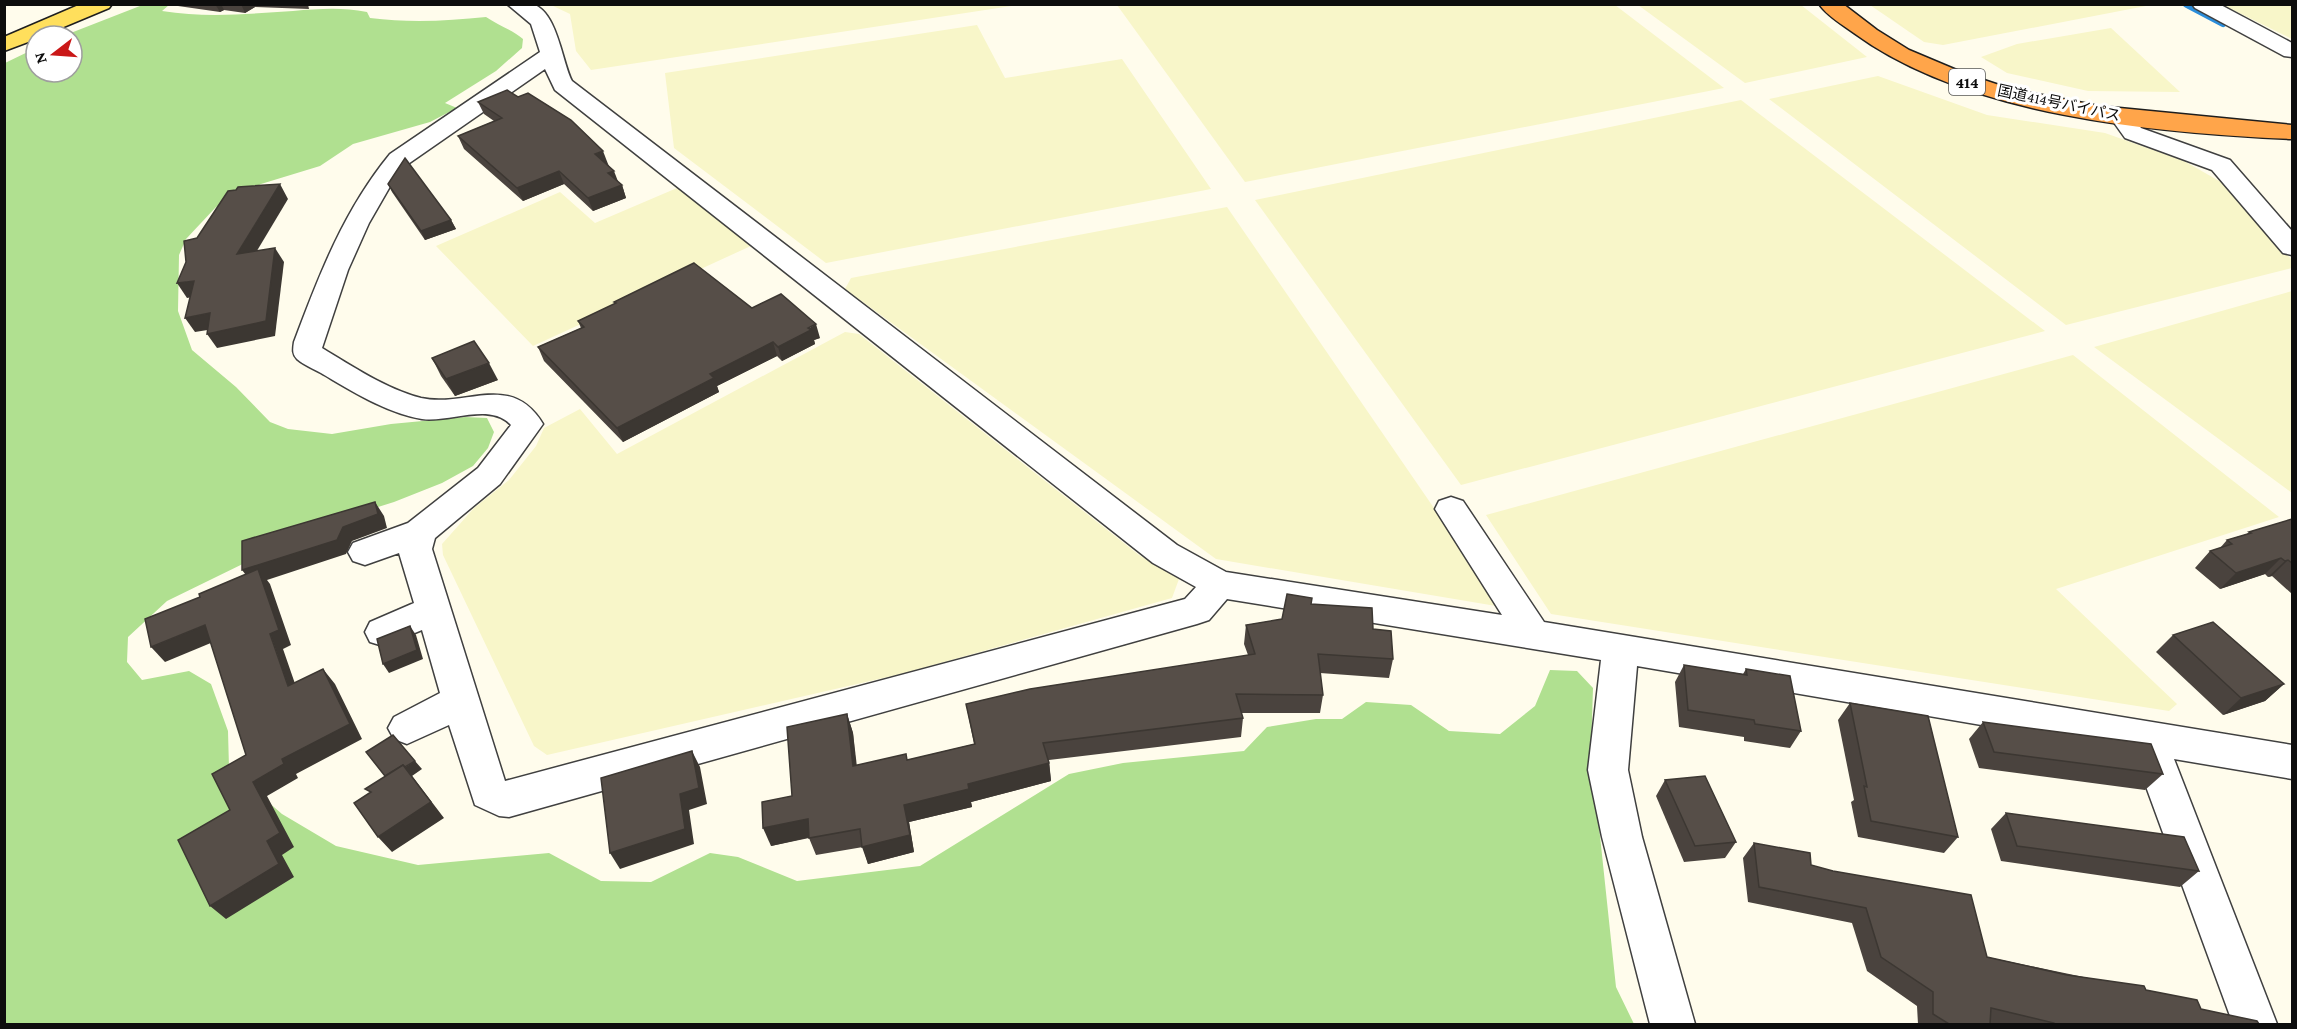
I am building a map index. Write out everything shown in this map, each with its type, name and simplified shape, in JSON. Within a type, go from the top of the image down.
[{"type":"highway","name":"国道414号バイパス","points":[[1829,4],[1888,46],[1912,60],[1958,79],[2035,101],[2122,117],[2287,136]]},
{"type":"main road","points":[[4,45],[102,4]]},
{"type":"street","points":[[517,4],[540,20],[546,31],[556,74],[563,85],[1165,554],[1219,585],[1533,634],[2292,762]]},
{"type":"street","points":[[2202,4],[2292,51]]},
{"type":"street","points":[[365,552],[420,532],[489,476],[528,424],[519,412],[504,404],[433,410],[418,407],[353,379],[316,358],[307,352],[308,342],[350,233],[387,172],[399,159],[552,54]]},
{"type":"street","points":[[2122,117],[2133,133],[2221,165],[2292,247]]},
{"type":"street","points":[[1451,509],[1533,634]]},
{"type":"street","points":[[420,532],[415,549],[489,793],[499,798],[509,799],[1197,610],[1219,585]]},
{"type":"street","points":[[383,632],[434,610]]},
{"type":"street","points":[[1620,649],[1608,770],[1622,837],[1672,1024]]},
{"type":"street","points":[[407,728],[460,701]]},
{"type":"street","points":[[2147,738],[2255,1024]]},
{"type":"shaded area","points":[[551,5],[1018,5],[591,70],[576,51],[570,14]]},
{"type":"shaded area","points":[[1117,5],[1615,5],[1724,88],[1245,182]]},
{"type":"shaded area","points":[[1638,5],[1801,5],[1867,57],[1745,83]]},
{"type":"shaded area","points":[[1870,5],[2151,5],[1943,45],[1924,42]]},
{"type":"shaded area","points":[[2223,5],[2292,5],[2292,39]]},
{"type":"shaded area","points":[[977,25],[1005,78],[1122,59],[1211,189],[826,263],[674,148],[665,73]]},
{"type":"shaded area","points":[[2111,28],[2180,92],[2088,91],[2007,73],[1981,57],[2017,44]]},
{"type":"shaded area","points":[[1878,76],[1987,115],[2105,133],[2184,161],[2221,182],[2292,260],[2292,268],[2066,325],[1769,99]]},
{"type":"shaded area","points":[[1741,100],[2045,331],[1461,485],[1255,200]]},
{"type":"shaded area","points":[[677,188],[753,245],[533,346],[436,246],[560,192],[595,223]]},
{"type":"shaded area","points":[[1227,207],[1502,607],[1216,559],[845,289],[851,278]]},
{"type":"shaded area","points":[[2292,291],[2292,493],[2094,347]]},
{"type":"shaded area","points":[[845,332],[859,334],[1139,555],[1179,579],[1172,598],[905,673],[547,755],[534,746],[443,555],[442,544],[474,508],[509,480],[536,446],[544,428],[580,409],[617,454]]},
{"type":"shaded area","points":[[2073,355],[2279,517],[2056,589],[2177,704],[2169,711],[1551,614],[1486,515]]},
{"type":"green space","points":[[145,4],[169,5],[162,11],[211,15],[348,9],[367,12],[370,18],[399,21],[486,17],[523,39],[522,48],[496,71],[445,103],[457,108],[430,122],[353,144],[320,166],[261,184],[216,207],[186,239],[179,255],[178,311],[192,350],[236,387],[270,422],[288,429],[332,434],[391,424],[465,417],[487,418],[494,432],[488,448],[473,466],[442,483],[394,502],[327,523],[167,601],[128,637],[127,662],[142,680],[189,671],[211,684],[228,731],[229,768],[282,814],[336,846],[418,865],[549,853],[601,881],[651,882],[710,853],[738,857],[797,881],[920,866],[1069,774],[1123,763],[1244,751],[1267,727],[1316,719],[1342,719],[1366,702],[1411,705],[1449,731],[1500,734],[1535,706],[1550,670],[1577,671],[1593,688],[1591,751],[1616,987],[1634,1024],[5,1024],[5,63],[24,54],[24,84],[84,84],[84,28]]},
{"type":"building","points":[[507,90],[518,97],[528,93],[571,120],[603,151],[595,154],[614,171],[608,173],[622,185],[588,198],[559,171],[517,188],[458,136],[502,118],[478,102]]},
{"type":"building","points":[[405,158],[451,220],[421,231],[388,184]]},
{"type":"building","points":[[280,184],[237,254],[275,248],[266,321],[207,334],[210,313],[185,318],[194,281],[177,283],[186,262],[184,241],[197,238],[228,191],[236,190],[238,187]]},
{"type":"building","points":[[694,263],[752,308],[781,294],[816,324],[808,328],[811,330],[778,347],[773,342],[710,374],[714,378],[617,428],[538,347],[584,327],[578,321]]},
{"type":"building","points":[[474,341],[489,363],[446,379],[432,358]]},
{"type":"building","points":[[375,502],[378,514],[343,527],[337,540],[242,570],[242,541]]},
{"type":"building","points":[[2292,519],[2292,563],[2281,558],[2236,573],[2210,551],[2232,544],[2227,540]]},
{"type":"building","points":[[258,569],[279,630],[270,634],[288,686],[323,669],[350,724],[282,759],[284,764],[253,782],[280,833],[267,841],[279,864],[210,906],[178,840],[230,810],[212,774],[246,755],[205,625],[151,647],[145,619],[200,597],[199,594]]},
{"type":"building","points":[[1287,594],[1312,598],[1311,604],[1372,608],[1373,629],[1391,631],[1393,659],[1318,654],[1323,695],[1236,694],[1243,718],[1043,743],[1049,763],[968,784],[969,789],[904,805],[910,835],[862,847],[860,829],[809,838],[808,819],[763,828],[762,802],[792,796],[787,727],[847,714],[853,766],[906,754],[907,760],[975,744],[966,704],[1030,689],[1255,654],[1246,625],[1282,619]]},
{"type":"building","points":[[2213,622],[2284,684],[2241,698],[2173,635]]},
{"type":"building","points":[[410,626],[417,650],[383,664],[377,639]]},
{"type":"building","points":[[1684,665],[1747,675],[1746,669],[1790,676],[1801,731],[1755,724],[1754,720],[1688,710]]},
{"type":"building","points":[[1850,703],[1928,716],[1958,837],[1871,821],[1864,786],[1867,787]]},
{"type":"building","points":[[1983,722],[2151,744],[2163,774],[1994,752]]},
{"type":"building","points":[[393,735],[415,761],[385,776],[366,752]]},
{"type":"building","points":[[692,751],[699,788],[680,794],[685,829],[610,853],[601,778]]},
{"type":"building","points":[[403,765],[431,802],[378,837],[354,803],[371,792],[365,789]]},
{"type":"building","points":[[1705,776],[1736,842],[1695,846],[1665,780]]},
{"type":"building","points":[[2006,813],[2184,837],[2199,871],[2017,846]]},
{"type":"building","points":[[1754,843],[1810,853],[1811,865],[1833,871],[1971,895],[1987,957],[2067,975],[2144,986],[2146,990],[2197,1000],[2201,1009],[2257,1021],[2259,1024],[2054,1024],[1991,1008],[1990,1024],[1949,1024],[1933,1014],[1933,992],[1881,957],[1866,908],[1759,887]]},
{"type":"waterway","points":[[2187,4],[2223,23]]}]
